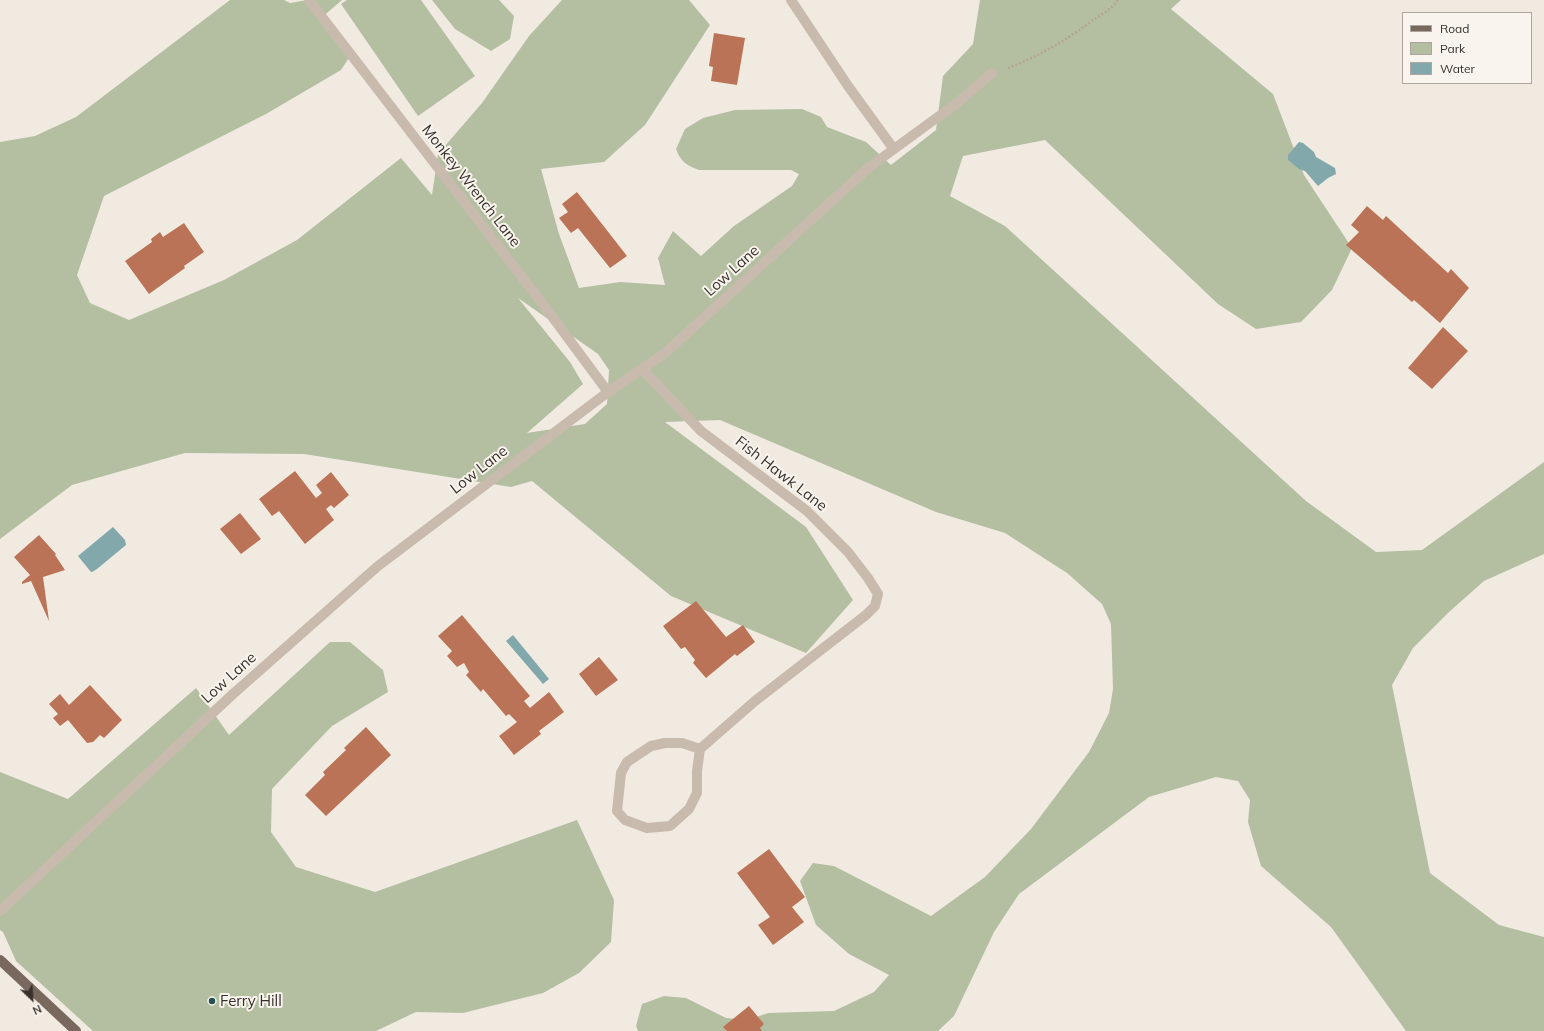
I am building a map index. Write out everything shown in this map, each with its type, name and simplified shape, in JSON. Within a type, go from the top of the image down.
[{"type":"main road","points":[[0,960],[76,1031]]},
{"type":"street","name":"Monkey Wrench Lane","points":[[309,0],[545,307],[608,392]]},
{"type":"street","points":[[791,0],[848,86],[893,148]]},
{"type":"street","name":"Low Lane","points":[[0,911],[233,694],[378,566],[608,392],[664,354],[868,168],[893,148],[957,103],[992,73]]},
{"type":"street","name":"Fish Hawk Lane","points":[[642,369],[701,431],[807,511],[848,552],[878,594],[876,606],[866,615],[755,700],[700,749]]},
{"type":"street","points":[[665,743],[682,743],[700,749],[697,771],[697,793],[688,809],[670,826],[647,828],[625,820],[618,811],[621,774],[627,762],[651,746],[665,743]]},
{"type":"path","points":[[992,73],[1024,62],[1071,36],[1112,7],[1118,0]]},
{"type":"green space","points":[[230,0],[284,0],[290,3],[307,0],[342,0],[320,19],[350,56],[341,70],[266,114],[104,196],[77,275],[90,303],[129,320],[224,280],[297,240],[401,158],[432,195],[438,154],[482,103],[529,36],[562,0],[689,0],[710,25],[645,125],[604,162],[541,169],[559,234],[579,288],[620,282],[665,285],[658,258],[673,231],[701,256],[734,226],[792,186],[799,174],[791,170],[699,170],[687,165],[682,160],[676,149],[685,129],[703,118],[735,110],[802,109],[821,117],[827,127],[866,142],[891,165],[936,130],[943,76],[973,44],[980,0],[1181,0],[1171,9],[1273,94],[1304,175],[1352,248],[1332,290],[1301,322],[1256,329],[1218,304],[1045,140],[963,156],[950,196],[1005,226],[1306,501],[1376,552],[1422,550],[1544,462],[1544,554],[1484,581],[1449,612],[1413,648],[1392,685],[1430,873],[1499,925],[1544,937],[1544,1031],[1406,1031],[1331,927],[1261,866],[1248,822],[1250,800],[1238,781],[1216,777],[1149,797],[1019,894],[994,932],[954,1016],[938,1031],[638,1031],[636,1026],[642,1004],[664,996],[686,998],[726,1018],[748,1020],[768,1013],[834,1011],[874,992],[889,975],[849,954],[816,925],[800,881],[813,863],[834,866],[931,916],[985,877],[1031,829],[1089,752],[1109,713],[1113,689],[1111,624],[1102,604],[1067,573],[1005,533],[936,512],[720,420],[665,422],[806,527],[853,600],[806,653],[671,596],[532,481],[511,487],[304,454],[185,453],[72,485],[0,539],[0,142],[35,136],[76,117]],"holes":[[[518,298],[598,354],[609,370],[607,404],[585,424],[527,433],[583,384],[570,362]]]},
{"type":"green space","points":[[347,0],[421,0],[475,76],[418,116],[341,4]]},
{"type":"green space","points":[[432,0],[499,0],[514,16],[510,39],[491,51],[455,29]]},
{"type":"green space","points":[[330,642],[350,642],[383,670],[388,692],[332,726],[272,789],[271,832],[296,867],[375,892],[577,820],[614,900],[611,942],[579,973],[543,993],[463,1013],[416,1012],[376,1031],[93,1031],[16,961],[3,932],[0,930],[0,772],[68,799],[196,688],[229,735]]},
{"type":"water","points":[[1299,142],[1303,143],[1314,152],[1316,157],[1335,168],[1336,174],[1318,186],[1305,171],[1299,169],[1288,160],[1288,155]]},
{"type":"water","points":[[113,527],[125,540],[126,545],[97,569],[91,572],[78,556]]},
{"type":"water","points":[[513,635],[549,679],[543,684],[506,641]]},
{"type":"building","points":[[714,33],[745,38],[737,85],[711,81],[713,67],[709,66]]},
{"type":"building","points":[[577,192],[627,256],[610,268],[578,228],[571,233],[559,218],[568,212],[562,204]]},
{"type":"building","points":[[1367,206],[1383,220],[1386,216],[1448,273],[1451,269],[1469,288],[1440,323],[1414,300],[1412,302],[1346,245],[1359,232],[1351,225]]},
{"type":"building","points":[[184,223],[204,252],[149,294],[125,261],[152,242],[151,239],[160,232],[163,237]]},
{"type":"building","points":[[1443,327],[1468,351],[1432,389],[1408,368]]},
{"type":"building","points":[[295,471],[316,498],[322,493],[316,485],[331,472],[349,495],[334,508],[331,505],[326,509],[334,520],[305,544],[279,511],[272,516],[259,499]]},
{"type":"building","points":[[240,513],[261,539],[241,554],[220,529]]},
{"type":"building","points":[[39,535],[56,554],[55,555],[65,570],[43,577],[49,621],[31,581],[22,584],[22,582],[30,575],[14,557]]},
{"type":"building","points":[[696,601],[726,637],[743,625],[755,642],[737,656],[735,654],[706,678],[693,663],[695,660],[685,647],[681,649],[663,626]]},
{"type":"building","points":[[462,615],[530,696],[524,701],[530,708],[549,692],[564,712],[539,731],[541,734],[514,755],[499,736],[517,722],[509,714],[506,716],[483,689],[481,692],[466,675],[469,672],[464,663],[457,667],[447,656],[452,651],[438,636]]},
{"type":"building","points":[[599,657],[618,680],[596,696],[579,674]]},
{"type":"building","points":[[90,685],[122,720],[104,738],[100,735],[93,742],[87,743],[68,720],[60,726],[53,718],[58,714],[49,704],[60,694],[69,705]]},
{"type":"building","points":[[366,727],[391,755],[326,816],[305,795],[325,775],[323,772],[346,750],[344,748]]},
{"type":"building","points":[[769,849],[805,897],[792,907],[804,922],[773,945],[758,925],[770,917],[737,873]]},
{"type":"building","points":[[749,1006],[764,1024],[760,1028],[762,1031],[727,1031],[723,1027]]},
{"type":"place","name":"Ferry Hill","points":[[212,1001]]}]
